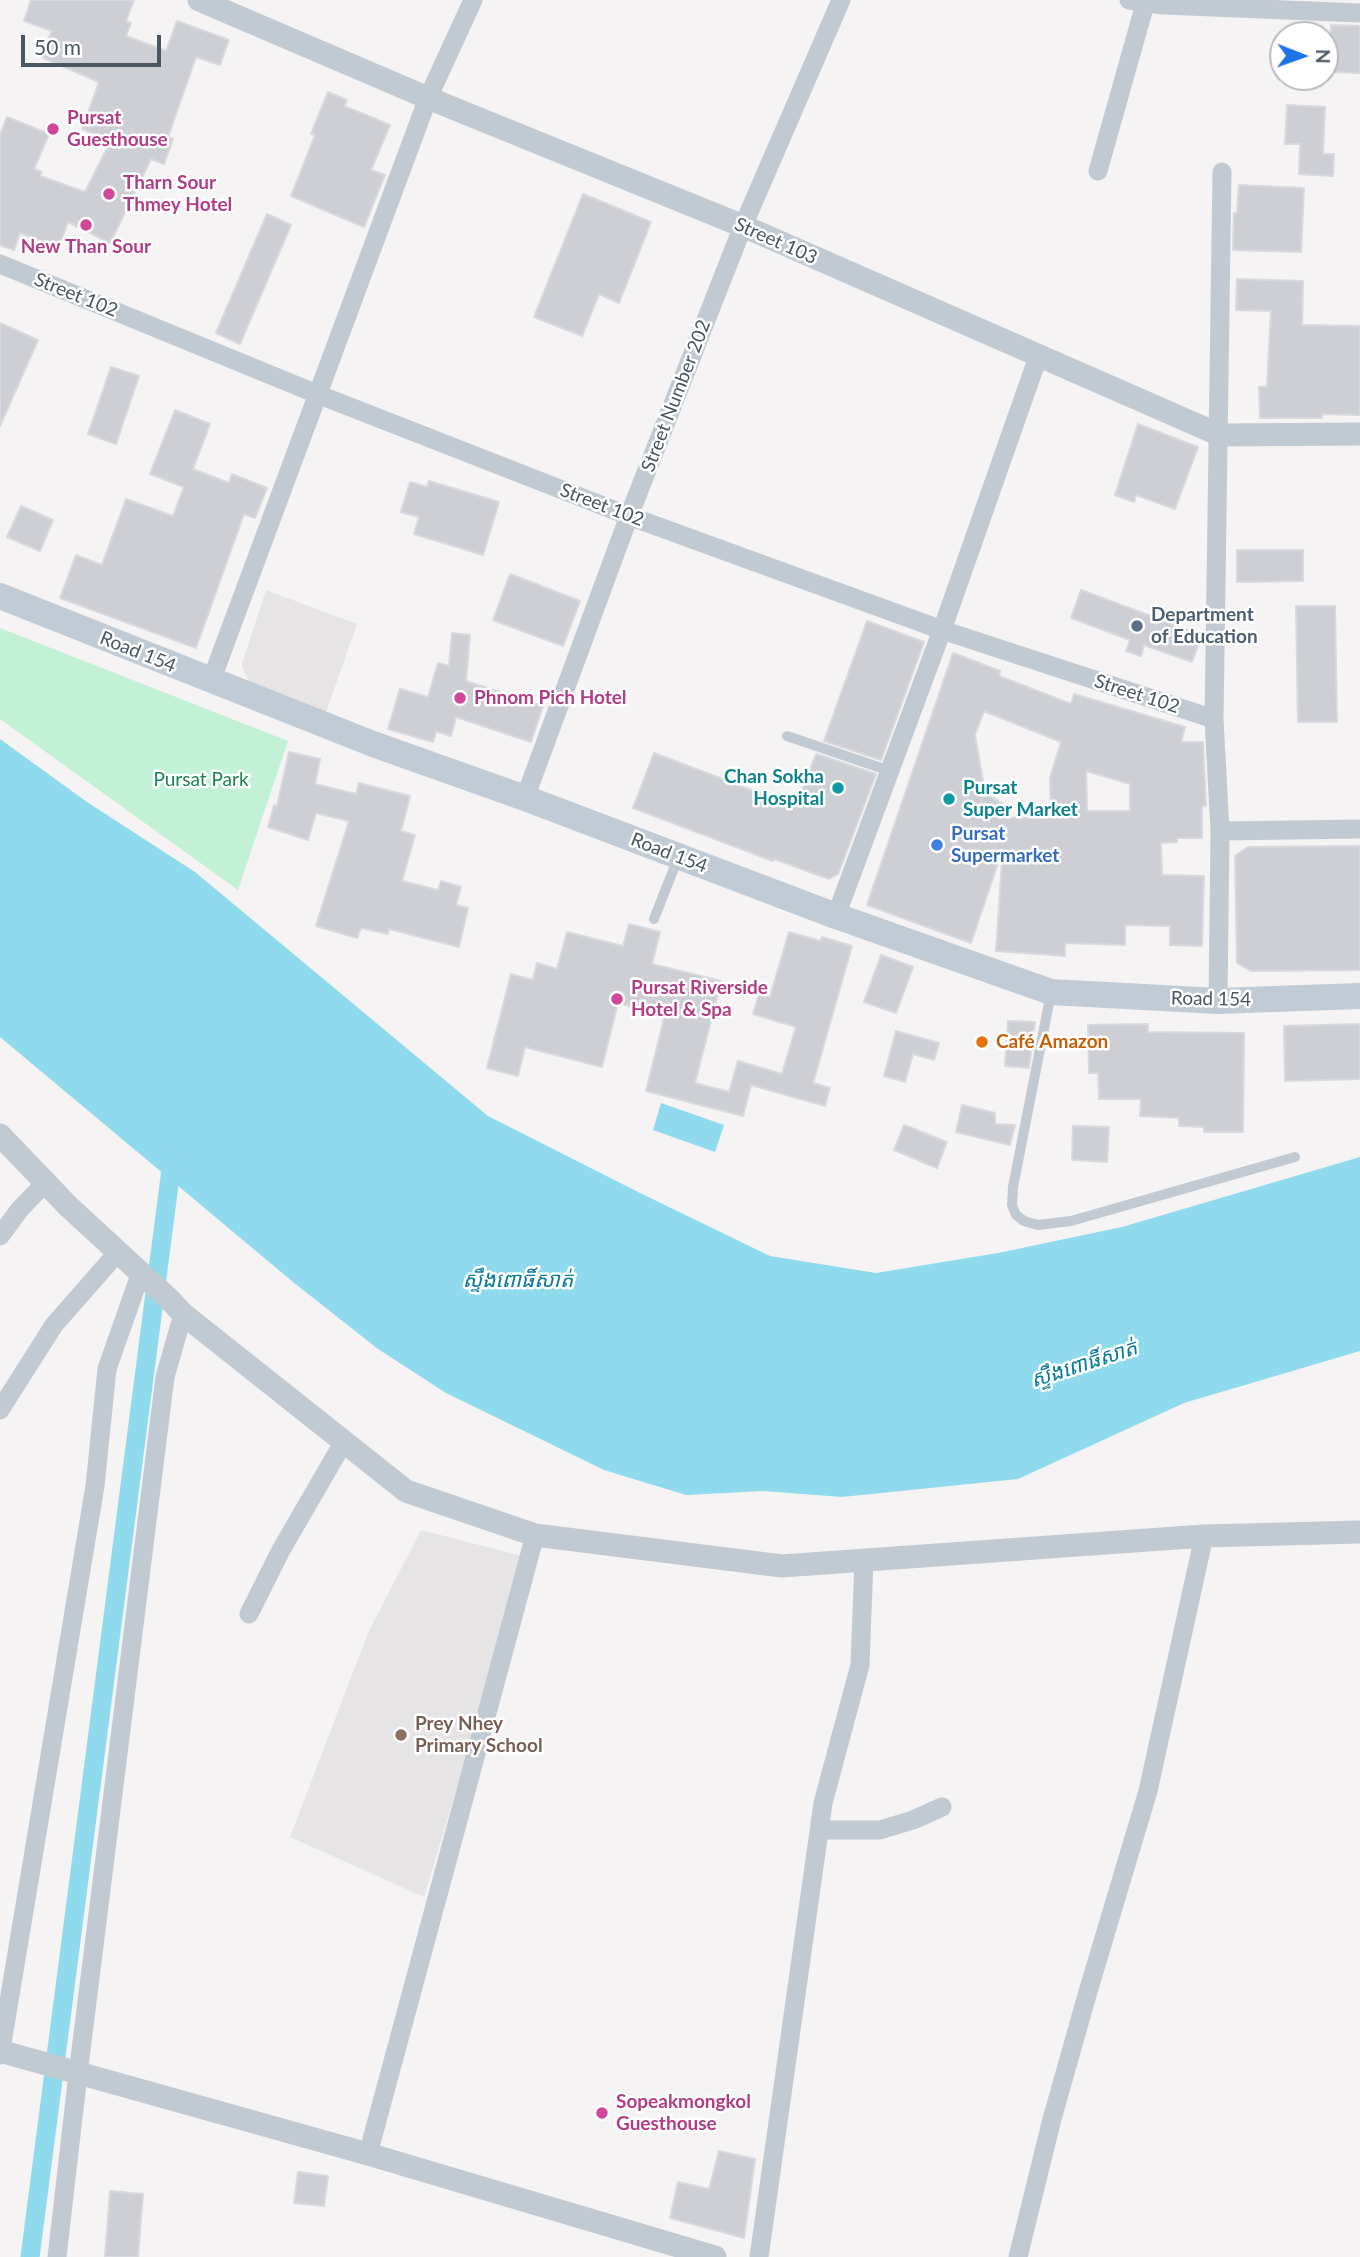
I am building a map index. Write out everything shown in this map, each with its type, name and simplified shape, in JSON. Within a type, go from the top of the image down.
[{"type":"main road","name":"Road 154","points":[[0,596],[373,744],[836,916],[1051,992],[1218,1001],[1360,996]]},
{"type":"street","name":"Street 103","points":[[199,0],[428,98],[743,226],[1220,435],[1360,434]]},
{"type":"street","points":[[211,681],[428,98],[473,0]]},
{"type":"street","name":"Street Number 202","points":[[524,798],[629,516],[743,226],[841,0]]},
{"type":"street","points":[[1098,170],[1137,2],[1360,13]]},
{"type":"street","points":[[1218,1001],[1220,831],[1214,719],[1222,172]]},
{"type":"street","name":"Street 102","points":[[0,264],[317,394],[629,516],[942,630],[1214,719]]},
{"type":"street","points":[[836,916],[942,630],[1038,357]]},
{"type":"street","points":[[1220,831],[1360,829]]},
{"type":"street","points":[[0,1135],[47,1181],[68,1206],[177,1307],[406,1491],[535,1535],[782,1566],[1204,1536],[1360,1532]]},
{"type":"street","points":[[0,1236],[20,1209],[47,1181]]},
{"type":"street","points":[[0,1410],[54,1325],[118,1252]]},
{"type":"street","points":[[145,1276],[107,1369],[95,1486],[0,2053],[368,2154],[715,2257]]},
{"type":"street","points":[[57,2257],[165,1377],[177,1307]]},
{"type":"street","points":[[250,1614],[281,1550],[343,1443]]},
{"type":"street","points":[[368,2154],[535,1535]]},
{"type":"street","points":[[1018,2257],[1055,2107],[1148,1791],[1204,1536]]},
{"type":"street","points":[[760,2257],[823,1803],[860,1665],[864,1560]]},
{"type":"street","points":[[819,1830],[880,1830],[914,1820],[942,1807]]},
{"type":"lane","points":[[787,736],[890,771]]},
{"type":"lane","points":[[654,919],[679,856]]},
{"type":"lane","points":[[1051,992],[1013,1187],[1012,1205],[1016,1214],[1024,1221],[1038,1225],[1070,1221],[1295,1157]]},
{"type":"shaded area","points":[[266,590],[357,624],[325,715],[249,681],[244,671],[242,664]]},
{"type":"shaded area","name":"Prey Nhey Primary School","points":[[421,1530],[526,1557],[424,1897],[290,1837],[368,1633]]},
{"type":"green space","name":"Pursat Park","points":[[0,628],[288,741],[238,890],[0,719]]},
{"type":"water","name":"ស្ទឹងពោធិ៍សាត់","points":[[0,739],[87,802],[195,872],[488,1116],[770,1256],[876,1273],[998,1253],[1122,1227],[1360,1157],[1360,1351],[1184,1403],[1018,1479],[842,1497],[763,1491],[686,1495],[604,1470],[446,1393],[378,1349],[293,1282],[0,1037]]},
{"type":"water","points":[[661,1103],[724,1125],[715,1152],[653,1130]]},
{"type":"building","points":[[31,0],[134,0],[126,21],[131,23],[126,36],[166,51],[177,21],[229,40],[220,65],[196,57],[168,137],[173,139],[164,164],[151,159],[110,243],[68,222],[59,247],[20,233],[14,250],[0,245],[0,135],[7,117],[49,134],[34,169],[42,172],[40,176],[85,192],[111,140],[82,129],[99,82],[41,57],[52,31],[24,21]]},
{"type":"building","points":[[1339,25],[1360,26],[1360,73],[1339,72]]},
{"type":"building","points":[[328,92],[347,100],[344,106],[390,125],[371,170],[385,175],[364,227],[291,196],[315,135],[311,134]]},
{"type":"building","points":[[1287,105],[1325,107],[1323,154],[1334,154],[1333,176],[1299,174],[1300,144],[1285,144]]},
{"type":"building","points":[[1239,185],[1304,188],[1301,252],[1233,250],[1234,213],[1237,213]]},
{"type":"building","points":[[583,194],[651,222],[619,303],[599,294],[582,336],[534,317]]},
{"type":"building","points":[[267,214],[291,225],[240,344],[216,333]]},
{"type":"building","points":[[1237,279],[1303,281],[1302,325],[1360,326],[1360,415],[1322,414],[1322,418],[1260,418],[1259,387],[1267,386],[1271,311],[1236,310]]},
{"type":"building","points":[[0,323],[38,340],[0,426]]},
{"type":"building","points":[[111,367],[139,376],[116,444],[88,434]]},
{"type":"building","points":[[175,410],[210,424],[193,469],[229,483],[232,474],[267,488],[255,518],[244,514],[196,648],[60,598],[76,555],[102,565],[126,499],[173,516],[184,487],[150,474]]},
{"type":"building","points":[[1138,424],[1198,447],[1175,509],[1136,495],[1134,502],[1115,495]]},
{"type":"building","points":[[429,481],[499,502],[483,555],[414,534],[419,517],[401,512],[410,482],[427,487]]},
{"type":"building","points":[[21,506],[53,520],[40,551],[7,537]]},
{"type":"building","points":[[1237,550],[1303,550],[1303,581],[1237,582]]},
{"type":"building","points":[[510,574],[580,601],[563,646],[493,620]]},
{"type":"building","name":"Department of Education","points":[[1081,590],[1202,635],[1192,662],[1144,645],[1141,656],[1126,651],[1130,640],[1071,618]]},
{"type":"building","points":[[1296,606],[1335,606],[1337,722],[1298,722]]},
{"type":"building","points":[[867,621],[924,642],[881,760],[824,741]]},
{"type":"building","points":[[452,633],[470,635],[466,681],[543,706],[531,742],[456,717],[451,736],[436,731],[433,742],[388,729],[400,689],[428,697],[438,663],[449,666]]},
{"type":"building","points":[[953,653],[1000,671],[999,676],[1071,704],[1074,694],[1185,727],[1181,742],[1203,742],[1206,806],[1202,806],[1202,838],[1177,838],[1177,842],[1161,843],[1162,875],[1204,876],[1202,946],[1170,945],[1170,926],[1125,925],[1125,945],[1065,943],[1065,956],[996,951],[1002,861],[999,860],[971,943],[867,905]],"holes":[[[984,711],[1061,742],[1050,778],[1051,817],[1005,818],[1005,805],[985,793],[975,735]],[[1086,771],[1130,784],[1130,811],[1087,811]]]},
{"type":"building","points":[[289,752],[320,759],[315,784],[356,794],[359,783],[410,796],[401,831],[415,835],[402,881],[438,890],[441,881],[461,887],[456,905],[468,908],[459,947],[389,929],[388,934],[361,928],[357,938],[316,926],[349,821],[316,813],[308,840],[268,827],[274,805],[277,806]]},
{"type":"building","points":[[654,753],[796,807],[816,754],[876,774],[838,874],[829,879],[774,859],[773,861],[633,808]]},
{"type":"building","points":[[1360,846],[1360,970],[1251,971],[1237,963],[1235,856],[1248,847]]},
{"type":"building","points":[[629,924],[660,932],[652,964],[721,981],[695,1083],[729,1092],[738,1061],[782,1074],[796,1027],[753,1014],[759,994],[770,997],[789,932],[820,941],[822,937],[852,946],[813,1083],[830,1088],[825,1106],[751,1085],[743,1116],[646,1091],[665,1015],[618,1003],[602,1067],[525,1047],[518,1076],[487,1068],[511,974],[533,980],[537,963],[557,969],[567,932],[623,946]]},
{"type":"building","points":[[881,955],[913,967],[896,1013],[864,1002]]},
{"type":"building","points":[[1008,1021],[1035,1022],[1029,1068],[1005,1066]]},
{"type":"building","points":[[1148,1024],[1148,1032],[1244,1033],[1243,1132],[1204,1132],[1204,1127],[1179,1126],[1179,1118],[1140,1116],[1141,1099],[1099,1099],[1098,1073],[1089,1073],[1088,1025]]},
{"type":"building","points":[[1360,1024],[1360,1079],[1285,1081],[1284,1026]]},
{"type":"building","points":[[896,1031],[939,1043],[934,1060],[913,1054],[905,1082],[884,1076]]},
{"type":"building","points":[[962,1105],[995,1113],[995,1124],[1015,1125],[1010,1145],[956,1132]]},
{"type":"building","points":[[904,1125],[947,1142],[937,1168],[894,1150]]},
{"type":"building","points":[[1073,1126],[1109,1127],[1107,1162],[1072,1160]]},
{"type":"building","points":[[719,2151],[755,2159],[744,2238],[670,2218],[678,2182],[709,2189]]},
{"type":"building","points":[[298,2172],[328,2176],[324,2206],[294,2203]]},
{"type":"building","points":[[110,2191],[143,2194],[138,2257],[105,2257]]},
{"type":"waterway","points":[[30,2257],[173,1154]]},
{"type":"place","name":"Pursat Guesthouse","points":[[53,129]]},
{"type":"place","name":"Tharn Sour Thmey Hotel","points":[[109,194]]},
{"type":"place","name":"New Than Sour","points":[[86,225]]},
{"type":"place","name":"Department of Education","points":[[1137,626]]},
{"type":"place","name":"Phnom Pich Hotel","points":[[460,698]]},
{"type":"place","name":"Chan Sokha Hospital","points":[[838,788]]},
{"type":"place","name":"Pursat Super Market","points":[[949,799]]},
{"type":"place","name":"Pursat Supermarket","points":[[937,845]]},
{"type":"place","name":"Pursat Riverside Hotel & Spa","points":[[617,999]]},
{"type":"place","name":"Café Amazon","points":[[982,1042]]},
{"type":"place","name":"Prey Nhey Primary School","points":[[401,1735]]},
{"type":"place","name":"Sopeakmongkol Guesthouse","points":[[602,2113]]}]
